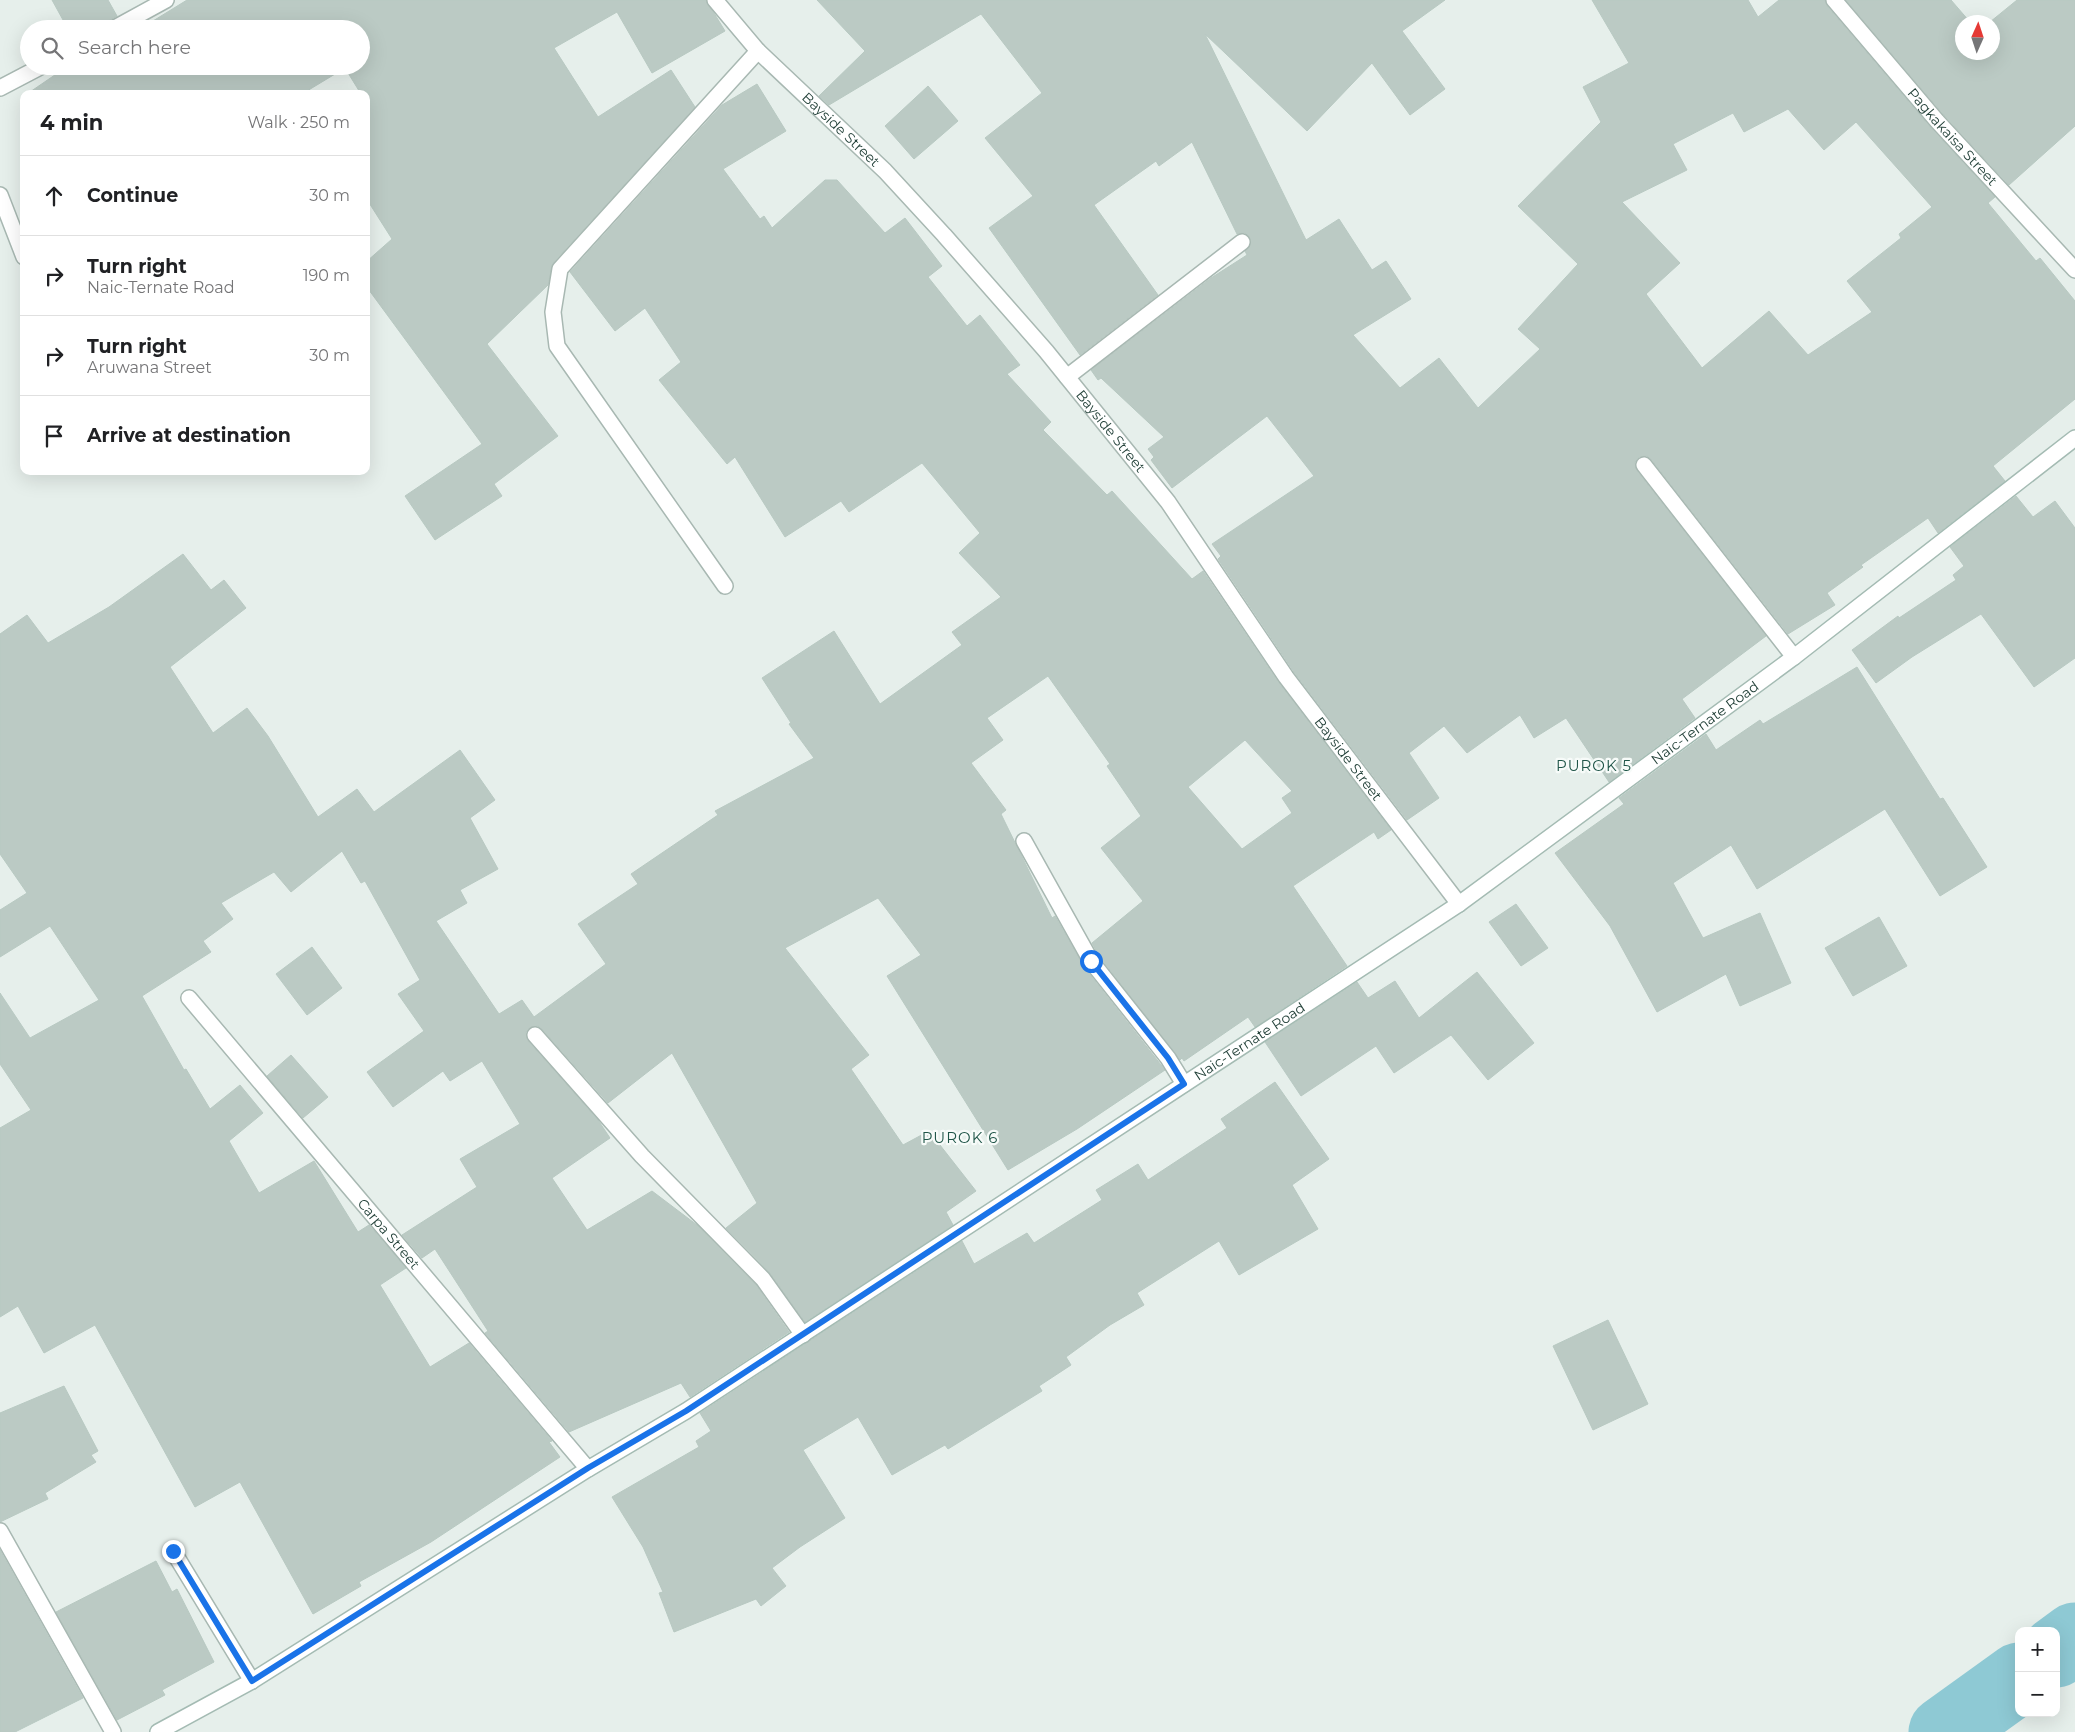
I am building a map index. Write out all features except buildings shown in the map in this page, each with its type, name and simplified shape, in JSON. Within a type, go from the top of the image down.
[{"type":"street","points":[[129,20],[166,0]]},
{"type":"street","name":"Bayside Street","points":[[715,0],[758,52],[884,171],[1011,311],[1067,377],[1168,502],[1286,677],[1459,904]]},
{"type":"street","name":"Pagkakaisa Street","points":[[1834,0],[1937,121],[2075,270]]},
{"type":"street","points":[[725,586],[557,346],[554,312],[560,269],[758,52]]},
{"type":"street","points":[[0,88],[25,75]]},
{"type":"street","points":[[0,194],[20,246]]},
{"type":"street","points":[[1067,377],[1242,242]]},
{"type":"street","name":"Naic-Ternate Road","points":[[158,1732],[252,1681],[588,1468],[686,1411],[1459,904],[1794,657],[2075,438]]},
{"type":"street","points":[[1644,465],[1794,657]]},
{"type":"street","points":[[1024,840],[1091,961],[1168,1058],[1184,1084]]},
{"type":"street","name":"Carpa Street","points":[[189,998],[588,1468]]},
{"type":"street","points":[[536,1034],[642,1156],[763,1279],[803,1334]]},
{"type":"street","points":[[0,1531],[113,1732]]},
{"type":"street","points":[[173,1551],[252,1681]]},
{"type":"waterway","points":[[2060,1649],[2075,1638]]},
{"type":"waterway","points":[[1944,1732],[2015,1681]]},
{"type":"district","name":"PUROK 5","points":[[1594,765]]},
{"type":"district","name":"PUROK 6","points":[[960,1137]]},
{"type":"route","points":[[173,1551],[252,1681],[468,1546],[588,1468],[686,1411],[1184,1084],[1168,1058],[1091,961]]}]
